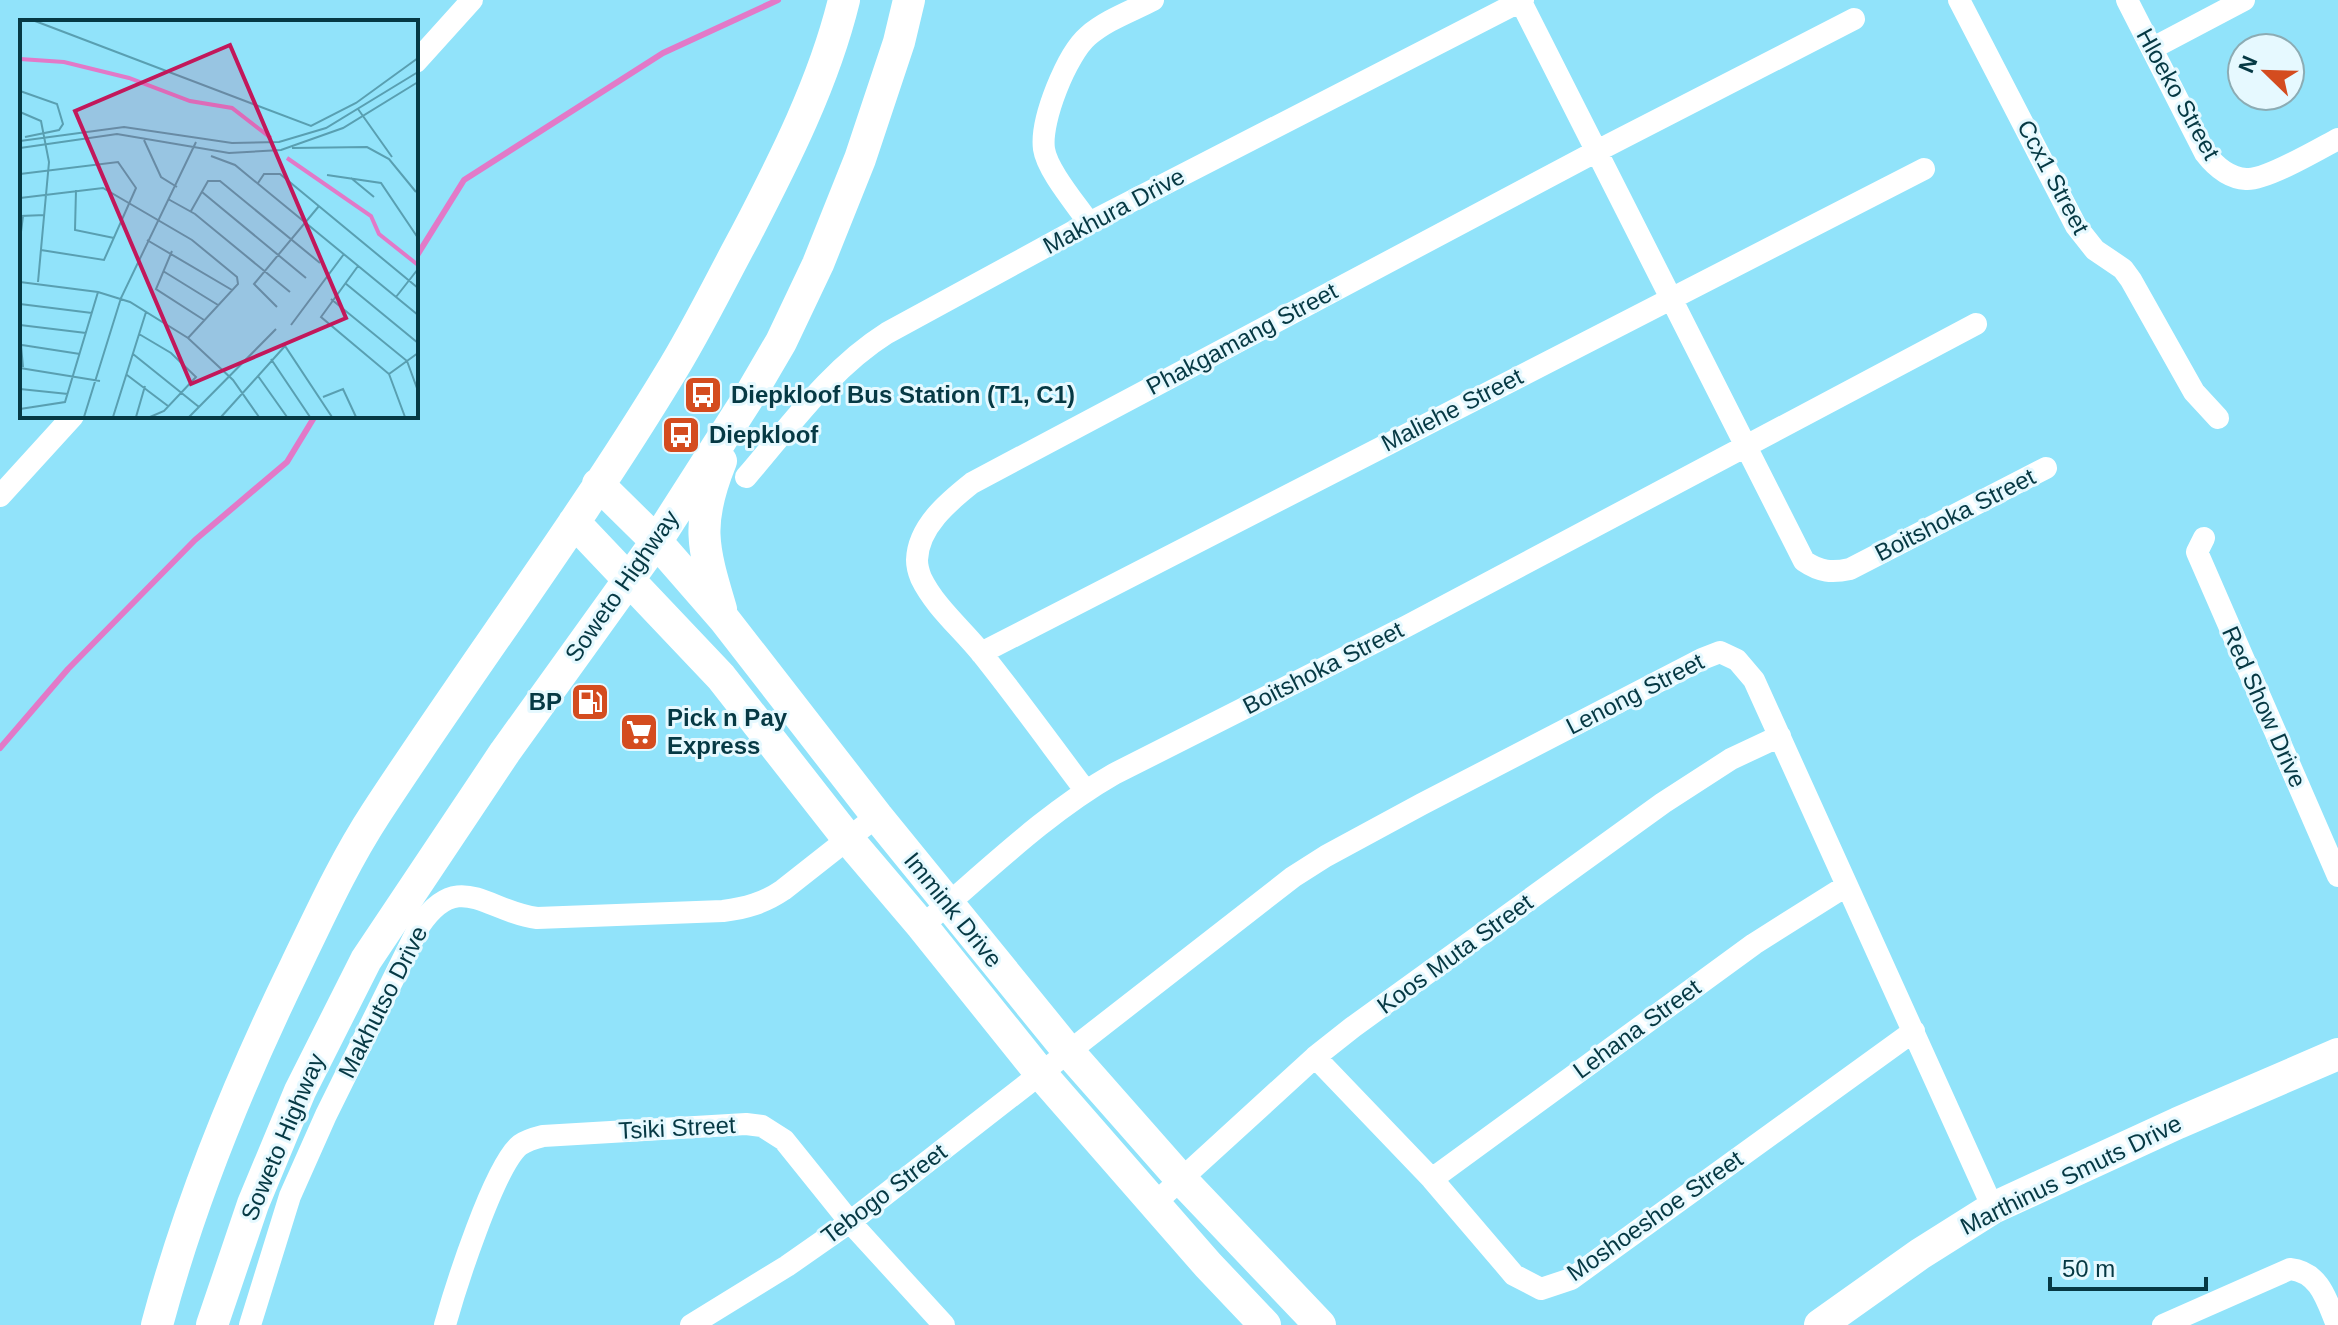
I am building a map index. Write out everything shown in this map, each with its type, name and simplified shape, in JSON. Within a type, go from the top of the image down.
[{"type":"main road","points":[[157,1325],[194,1204],[215,1149],[271,1017],[328,898],[373,817],[574,522],[670,374],[767,193],[800,122],[844,0]]},
{"type":"main road","name":"Soweto Highway","points":[[212,1325],[253,1204],[300,1091],[366,960],[505,752],[656,541],[781,342],[860,159],[899,42],[909,0]]},
{"type":"main road","points":[[724,619],[703,546],[703,524],[713,482],[750,395]]},
{"type":"main road","name":"Immink Drive","points":[[598,484],[656,541],[724,619],[877,816],[1068,1051],[1180,1178],[1320,1325]]},
{"type":"main road","name":"Immink Drive","points":[[574,522],[721,677],[848,839],[1041,1074],[1265,1325]]},
{"type":"main road","name":"Marthinus Smuts Drive","points":[[1820,1325],[1920,1254],[1993,1208],[2338,1054]]},
{"type":"street","points":[[418,60],[472,0]]},
{"type":"street","points":[[1089,223],[1044,149],[1051,105],[1080,43],[1092,32],[1153,0]]},
{"type":"street","name":"Makhura Drive","points":[[746,477],[818,392],[864,347],[1089,223],[1521,0]]},
{"type":"street","name":"Boitshoka Street","points":[[1521,0],[1804,561],[1834,573],[1850,569],[2046,468]]},
{"type":"street","name":"Ccx1 Street","points":[[1959,0],[2076,226],[2095,250],[2123,269],[2194,392],[2218,418]]},
{"type":"street","name":"Hloeko Street","points":[[2127,0],[2205,153],[2222,171],[2237,178],[2254,179],[2338,139]]},
{"type":"street","points":[[2153,48],[2244,0]]},
{"type":"street","name":"Phakgamang Street","points":[[1085,790],[920,576],[917,563],[923,536],[940,512],[972,483],[1597,151],[1854,19]]},
{"type":"street","name":"Maliehe Street","points":[[981,653],[1924,169]]},
{"type":"street","name":"Boitshoka Street","points":[[922,926],[1085,790],[1407,626],[1976,324]]},
{"type":"street","points":[[0,496],[71,418]]},
{"type":"street","name":"Red Show Drive","points":[[2204,538],[2197,552],[2338,876]]},
{"type":"street","name":"Lenong Street","points":[[1068,1051],[1293,877],[1326,856],[1720,652],[1747,669],[1780,736],[1993,1208]]},
{"type":"street","name":"Koos Muta Street","points":[[1154,1204],[1315,1057],[1353,1027],[1663,803],[1731,759],[1780,736]]},
{"type":"street","name":"Makhutso Drive","points":[[250,1325],[278,1227],[302,1166],[420,925],[434,906],[463,894],[512,914],[548,918],[723,911],[749,907],[769,900],[877,816]]},
{"type":"street","name":"Lehana Street","points":[[1432,1179],[1754,944],[1846,886]]},
{"type":"street","name":"Moshoeshoe Street","points":[[1315,1057],[1432,1179],[1514,1275],[1541,1289],[1571,1279],[1914,1031]]},
{"type":"street","name":"Tebogo Street","points":[[691,1325],[787,1266],[850,1222],[1068,1051]]},
{"type":"street","name":"Tsiki Street","points":[[445,1325],[458,1278],[502,1169],[519,1145],[543,1136],[746,1124],[762,1126],[784,1140],[850,1222],[944,1325]]},
{"type":"street","points":[[2163,1325],[2290,1269],[2307,1274],[2323,1290],[2337,1325]]},
{"type":"waterway","points":[[418,254],[464,180],[663,53],[778,0]]},
{"type":"waterway","points":[[0,748],[68,669],[195,540],[287,462],[314,418]]},
{"type":"place","name":"Diepkloof Bus Station (T1, C1)","points":[[703,395]]},
{"type":"place","name":"Diepkloof","points":[[681,435]]},
{"type":"place","name":"BP","points":[[590,702]]},
{"type":"place","name":"Pick n Pay Express","points":[[639,732]]}]
